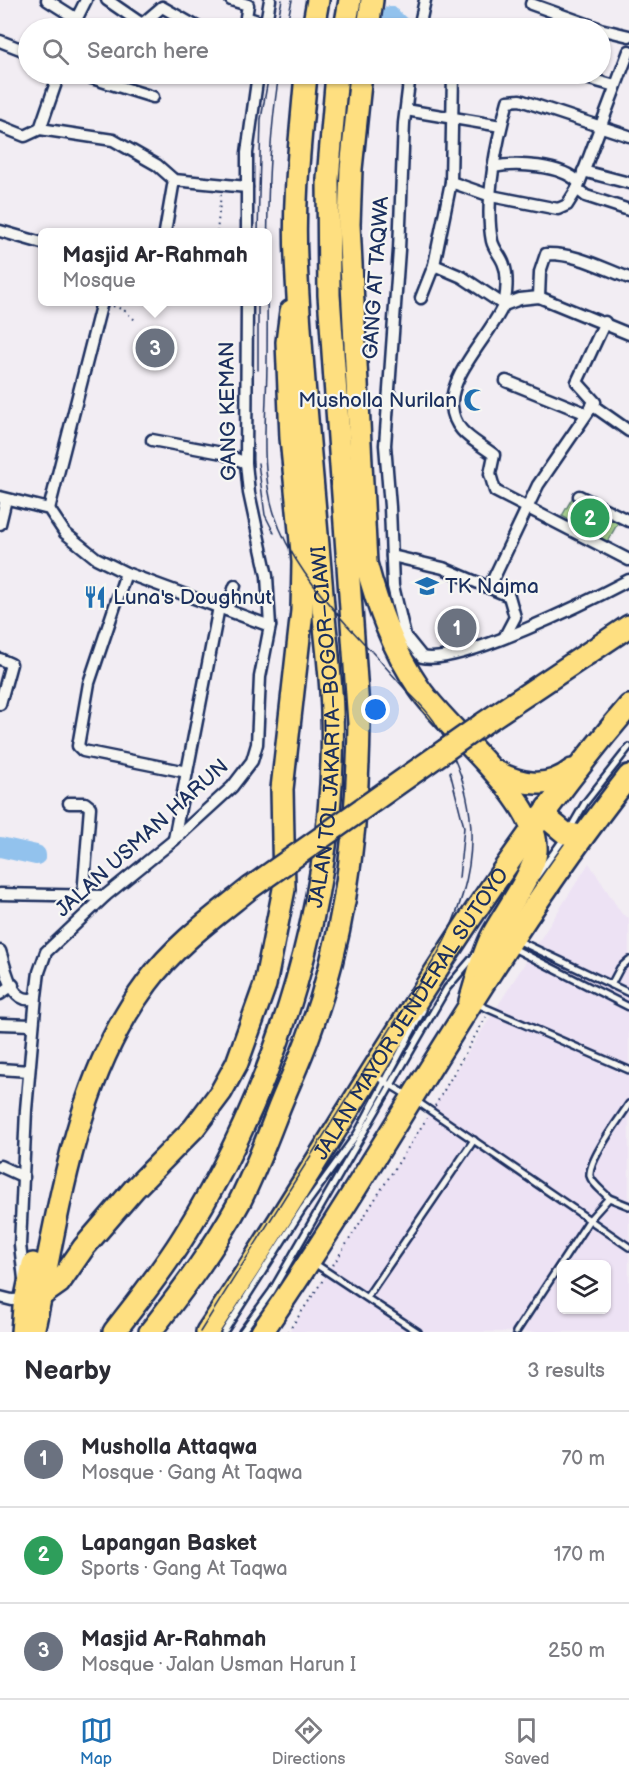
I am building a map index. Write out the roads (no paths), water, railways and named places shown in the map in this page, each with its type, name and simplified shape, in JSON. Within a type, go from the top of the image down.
[{"type":"highway","points":[[315,18],[318,0]]},
{"type":"highway","points":[[347,18],[350,0]]},
{"type":"highway","points":[[369,18],[372,0]]},
{"type":"highway","name":"JALAN TOL JAKARTA–BOGOR–CIAWI","points":[[114,1332],[183,1238],[226,1162],[281,1032],[313,916],[326,837],[332,711],[296,256],[297,178],[305,84]]},
{"type":"highway","name":"JALAN TOL JAKARTA–BOGOR–CIAWI","points":[[150,1332],[218,1238],[240,1200],[268,1136],[310,1032],[326,979],[351,859],[359,789],[359,723],[329,295],[328,179],[336,84]]},
{"type":"highway","points":[[360,84],[351,169],[349,224],[366,563],[376,603],[391,639],[419,688],[441,718],[541,823],[574,835]]},
{"type":"highway","points":[[29,1299],[59,1283],[84,1246],[134,1189],[194,1128],[221,1092],[237,1062],[265,985],[284,889],[282,789],[302,611],[303,562],[291,438],[287,342],[296,256]]},
{"type":"highway","points":[[22,1332],[29,1299],[68,1174],[87,1099],[114,1035],[141,992],[185,940],[250,888],[481,725],[629,626]]},
{"type":"highway","name":"JALAN MAYOR JENDERAL SUTOYO","points":[[207,1332],[305,1178],[377,1077],[541,823],[629,706]]},
{"type":"highway","points":[[492,769],[522,783],[537,784],[552,782],[586,764]]},
{"type":"highway","name":"JALAN MAYOR JENDERAL SUTOYO","points":[[262,1332],[319,1267],[411,1097],[470,1000],[503,940],[574,835],[629,776]]},
{"type":"highway","points":[[503,940],[533,863],[541,823]]},
{"type":"highway","points":[[29,1299],[33,1332]]},
{"type":"street","points":[[47,0],[67,18]]},
{"type":"street","points":[[77,18],[86,0]]},
{"type":"street","points":[[107,0],[133,18]]},
{"type":"street","points":[[231,0],[248,5],[246,17],[248,18]]},
{"type":"street","points":[[267,18],[270,0]]},
{"type":"street","points":[[421,18],[425,0]]},
{"type":"street","points":[[531,4],[569,18]]},
{"type":"street","points":[[149,18],[162,7],[181,18]]},
{"type":"street","points":[[611,32],[629,36]]},
{"type":"street","points":[[0,41],[18,48]]},
{"type":"street","points":[[451,182],[491,196],[558,209],[567,205],[578,185],[629,51]]},
{"type":"street","points":[[40,129],[56,84]]},
{"type":"street","points":[[111,84],[153,97]]},
{"type":"street","points":[[247,228],[249,131],[256,84]]},
{"type":"street","name":"GANG AT TAQWA","points":[[409,84],[384,445],[393,586],[400,622],[411,647],[422,657],[443,658],[505,636],[585,603],[629,580]]},
{"type":"street","points":[[421,298],[434,265],[451,182],[453,84]]},
{"type":"street","points":[[608,84],[615,86]]},
{"type":"street","points":[[629,136],[512,99],[508,101],[501,126],[491,196],[492,242],[505,267],[504,305],[490,332],[480,340],[458,380],[452,398],[452,412],[459,431],[494,455],[490,474],[495,490],[629,560]]},
{"type":"street","points":[[406,110],[454,120],[501,126]]},
{"type":"street","points":[[0,126],[25,136],[40,129],[113,140],[157,165],[174,180],[247,187]]},
{"type":"street","points":[[494,167],[529,165],[563,174],[578,185],[586,196],[629,210]]},
{"type":"street","points":[[583,171],[629,183]]},
{"type":"street","points":[[166,228],[174,180]]},
{"type":"street","points":[[0,231],[38,242]]},
{"type":"street","points":[[539,297],[540,272],[546,254],[566,255],[594,263],[629,278]]},
{"type":"street","points":[[434,265],[462,277],[504,305]]},
{"type":"street","points":[[504,305],[520,299],[539,297],[605,322],[629,334]]},
{"type":"street","points":[[49,509],[101,306]]},
{"type":"street","name":"GANG KEMAN","points":[[247,306],[246,463],[249,493],[267,576],[270,626]]},
{"type":"street","points":[[489,588],[550,465],[595,400],[577,382],[605,322]]},
{"type":"street","points":[[506,381],[589,409],[629,431]]},
{"type":"street","points":[[152,440],[222,453],[246,463]]},
{"type":"street","points":[[579,496],[629,521]]},
{"type":"street","points":[[0,524],[3,498],[49,509],[65,533],[82,550],[126,573],[270,626]]},
{"type":"street","points":[[392,556],[432,565],[509,596],[513,602],[515,617],[505,636]]},
{"type":"street","points":[[126,573],[89,683],[78,746],[87,752],[187,772]]},
{"type":"street","points":[[174,840],[223,609],[235,586]]},
{"type":"street","name":"JALAN USMAN HARUN","points":[[29,1299],[20,1245],[33,1024],[39,972],[46,952],[105,896],[174,840],[232,787],[252,760],[260,727],[260,677],[270,626]]},
{"type":"street","points":[[0,659],[10,664],[0,704]]},
{"type":"street","points":[[69,803],[85,803],[90,807],[83,896]]},
{"type":"street","points":[[0,894],[105,896]]},
{"type":"street","points":[[0,951],[14,992],[20,997],[36,998]]},
{"type":"street","points":[[0,994],[13,985]]},
{"type":"street","points":[[0,1024],[33,1024]]},
{"type":"street","points":[[0,1069],[29,1071]]},
{"type":"street","points":[[0,1166],[24,1177]]},
{"type":"street","points":[[0,1297],[29,1299]]},
{"type":"lane","points":[[574,835],[585,802],[629,747]]},
{"type":"lane","points":[[522,857],[541,823]]},
{"type":"lane","points":[[503,940],[629,993]]},
{"type":"lane","points":[[503,940],[629,1007]]},
{"type":"lane","points":[[242,1332],[272,1291],[447,988],[503,940]]},
{"type":"lane","points":[[611,985],[620,968],[629,960]]},
{"type":"lane","points":[[470,1000],[490,1011],[629,1070]]},
{"type":"lane","points":[[224,1332],[302,1210],[344,1153],[377,1077],[426,1004]]},
{"type":"lane","points":[[377,1077],[432,1111],[629,1247]]},
{"type":"lane","points":[[629,1104],[598,1153],[591,1172],[593,1180],[609,1198],[629,1206]]},
{"type":"lane","points":[[367,1297],[474,1140]]},
{"type":"lane","points":[[516,1332],[590,1219],[609,1198]]},
{"type":"lane","points":[[319,1267],[418,1332]]},
{"type":"waterway","points":[[0,847],[36,855]]},
{"type":"tram line","points":[[278,18],[282,0]]},
{"type":"tram line","points":[[288,18],[292,0]]},
{"type":"tram line","points":[[258,228],[261,119],[267,84]]},
{"type":"tram line","points":[[268,228],[271,145],[278,84]]},
{"type":"tram line","points":[[258,306],[258,370]]},
{"type":"tram line","points":[[200,1332],[437,955],[452,925],[462,896],[469,867],[471,838],[469,809],[462,780],[451,750],[434,721],[314,586],[295,559],[280,529],[269,495],[265,457],[267,306]]},
{"type":"tram line","points":[[258,463],[265,515],[274,533]]},
{"type":"tram line","points":[[450,772],[464,827],[459,878]]},
{"type":"place","name":"Masjid Ar-Rahmah","points":[[155,348]]},
{"type":"place","name":"Musholla Nurilan","points":[[475,400]]},
{"type":"place","name":"Lapangan Basket","points":[[590,518]]},
{"type":"place","name":"TK Najma","points":[[427,586]]},
{"type":"place","name":"Luna's Doughnut","points":[[95,597]]},
{"type":"place","name":"Musholla Attaqwa","points":[[457,628]]}]
